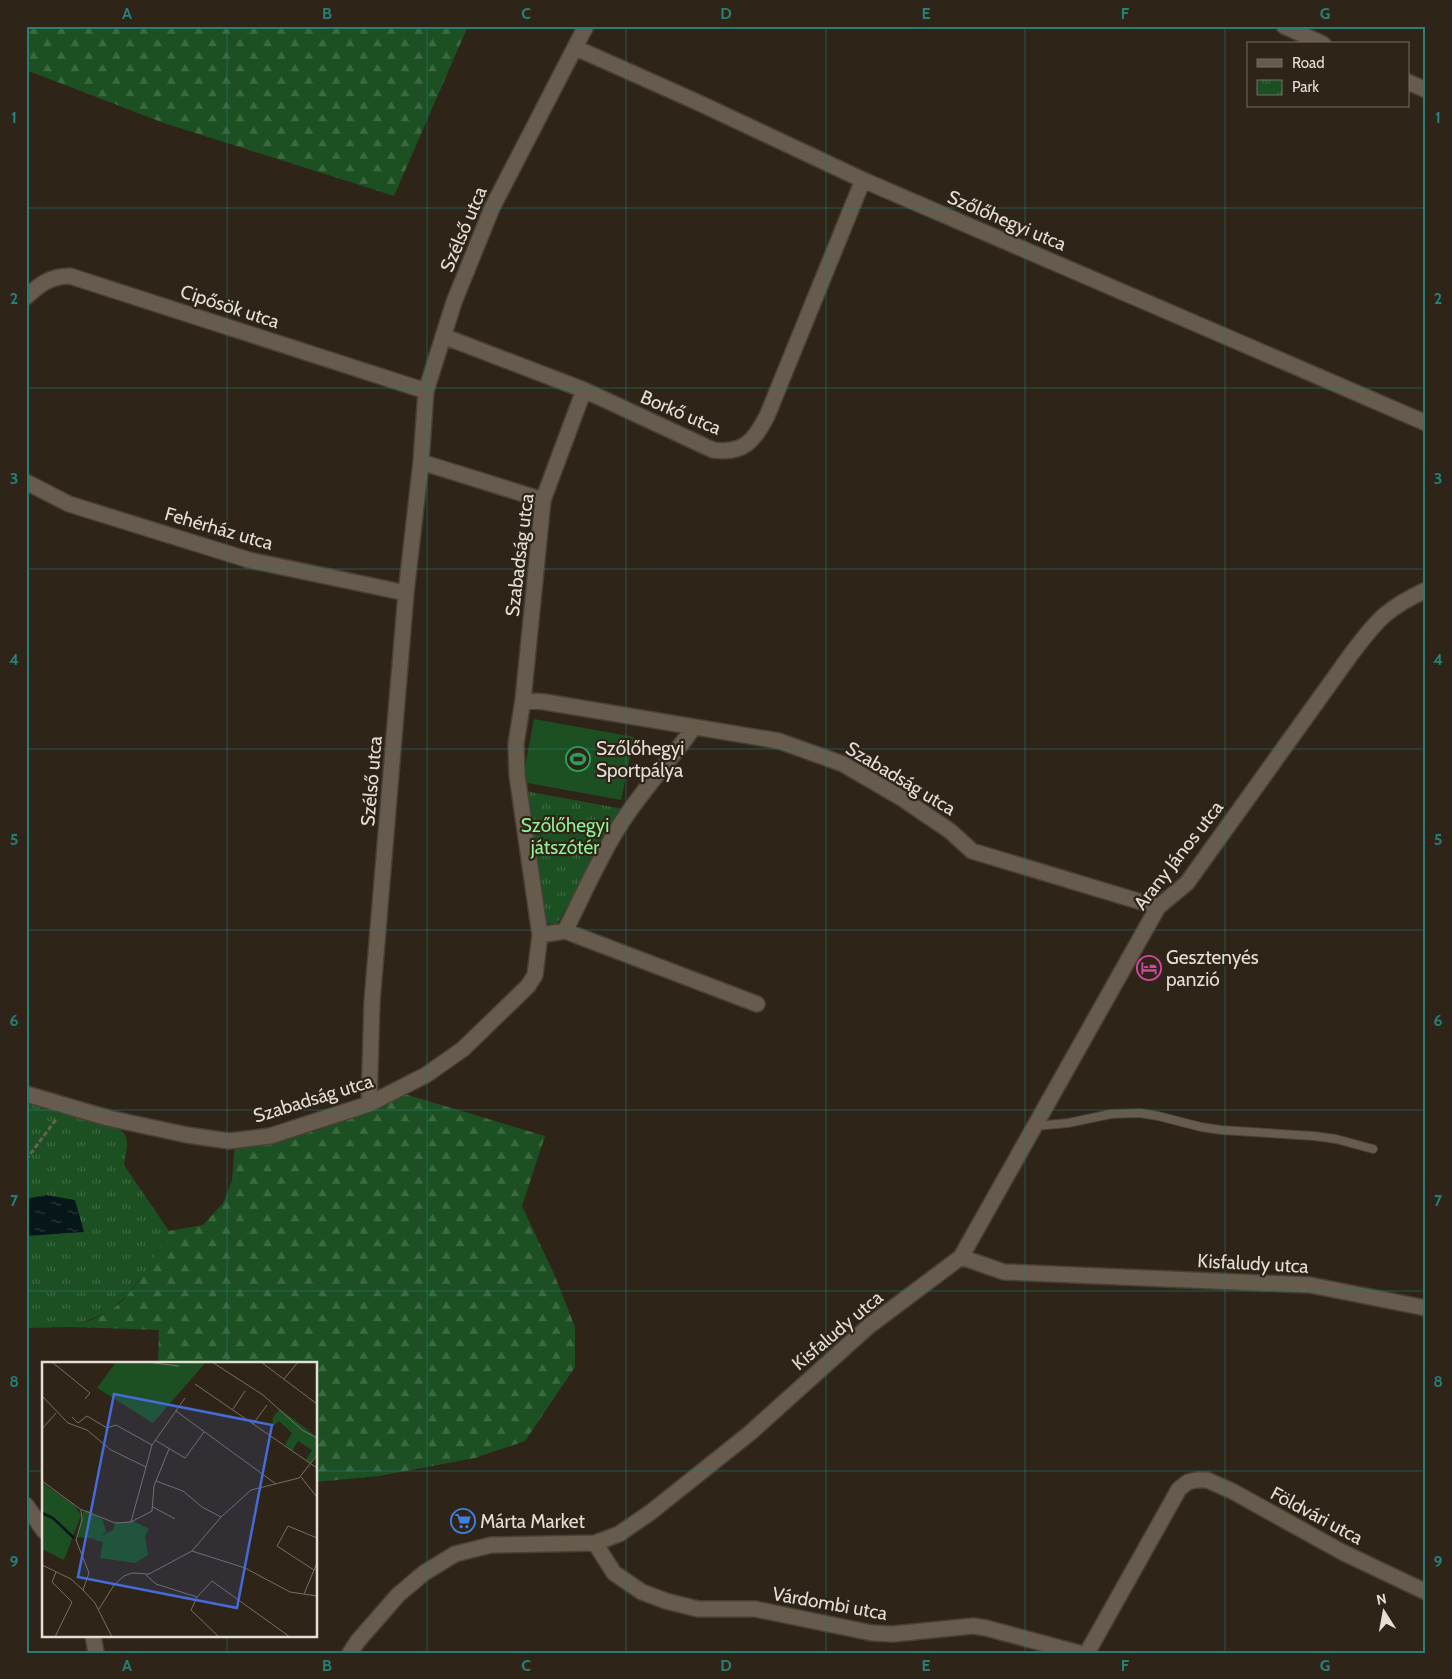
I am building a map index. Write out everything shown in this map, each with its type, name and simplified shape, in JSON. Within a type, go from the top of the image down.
[{"type":"street","name":"Szélső utca","points":[[369,1104],[372,1002],[406,593],[426,391],[454,302],[492,208],[586,26]]},
{"type":"street","points":[[1284,26],[1319,42]]},
{"type":"street","name":"Szőlőhegyi utca","points":[[576,48],[706,106],[863,180],[1426,423]]},
{"type":"street","points":[[1410,83],[1426,90]]},
{"type":"street","name":"Borkő utca","points":[[442,336],[584,390],[714,450],[727,452],[740,448],[757,435],[766,416],[863,180]]},
{"type":"street","name":"Cipősök utca","points":[[26,297],[50,279],[70,276],[426,391]]},
{"type":"street","name":"Szabadság utca","points":[[26,1094],[108,1118],[187,1135],[229,1141],[270,1136],[369,1104],[426,1075],[462,1049],[528,986],[535,975],[540,935],[518,775],[516,744],[523,700],[543,500],[584,390]]},
{"type":"street","points":[[420,462],[543,500]]},
{"type":"street","name":"Fehérház utca","points":[[26,482],[70,504],[250,560],[406,593]]},
{"type":"street","name":"Arany János utca","points":[[961,1257],[1158,907],[1187,883],[1379,618],[1391,608],[1426,590]]},
{"type":"street","name":"Szabadság utca","points":[[523,700],[545,702],[779,741],[844,764],[903,799],[950,831],[972,851],[1158,907]]},
{"type":"street","points":[[565,931],[620,825],[649,785],[680,748],[694,726]]},
{"type":"street","points":[[540,935],[565,931],[757,1004]]},
{"type":"street","name":"Kisfaludy utca","points":[[350,1653],[357,1642],[398,1596],[424,1573],[455,1554],[491,1545],[595,1542],[619,1534],[651,1512],[750,1433],[869,1326],[961,1257],[1004,1272],[1310,1285],[1426,1308]]},
{"type":"street","name":"Földvári utca","points":[[1087,1653],[1179,1489],[1188,1482],[1198,1480],[1208,1480],[1232,1491],[1342,1552],[1426,1592]]},
{"type":"street","points":[[26,1505],[42,1528]]},
{"type":"street","name":"Várdombi utca","points":[[595,1542],[614,1573],[642,1592],[666,1601],[698,1609],[755,1609],[879,1633],[893,1634],[973,1626],[1079,1653]]},
{"type":"street","points":[[93,1636],[96,1653]]},
{"type":"lane","points":[[1035,1126],[1068,1123],[1111,1114],[1140,1113],[1222,1130],[1336,1139],[1373,1150]]},
{"type":"path","points":[[26,1160],[66,1106]]},
{"type":"green space","points":[[26,26],[468,26],[394,196],[164,123],[26,70]]},
{"type":"green space","name":"Szőlőhegyi Sportpálya","points":[[534,719],[634,737],[621,800],[522,782]]},
{"type":"green space","name":"Szőlőhegyi játszótér","points":[[520,790],[623,809],[557,924],[541,923]]},
{"type":"green space","points":[[391,1090],[545,1136],[522,1206],[554,1274],[575,1327],[575,1367],[525,1441],[475,1458],[379,1476],[318,1482],[318,1362],[158,1362],[159,1330],[71,1327],[99,1317],[117,1306],[142,1276],[169,1231],[203,1225],[223,1203],[232,1181],[235,1142],[284,1140],[318,1130],[354,1115]]},
{"type":"green space","points":[[26,1098],[115,1127],[121,1131],[127,1143],[124,1165],[169,1231],[147,1269],[128,1294],[109,1312],[71,1327],[26,1328]]},
{"type":"water","points":[[46,1195],[75,1200],[84,1232],[26,1236],[26,1202],[30,1198]]},
{"type":"place","name":"Szőlőhegyi Sportpálya","points":[[578,759]]},
{"type":"place","name":"Gesztenyés panzió","points":[[1149,968]]},
{"type":"place","name":"Márta Market","points":[[463,1521]]}]
